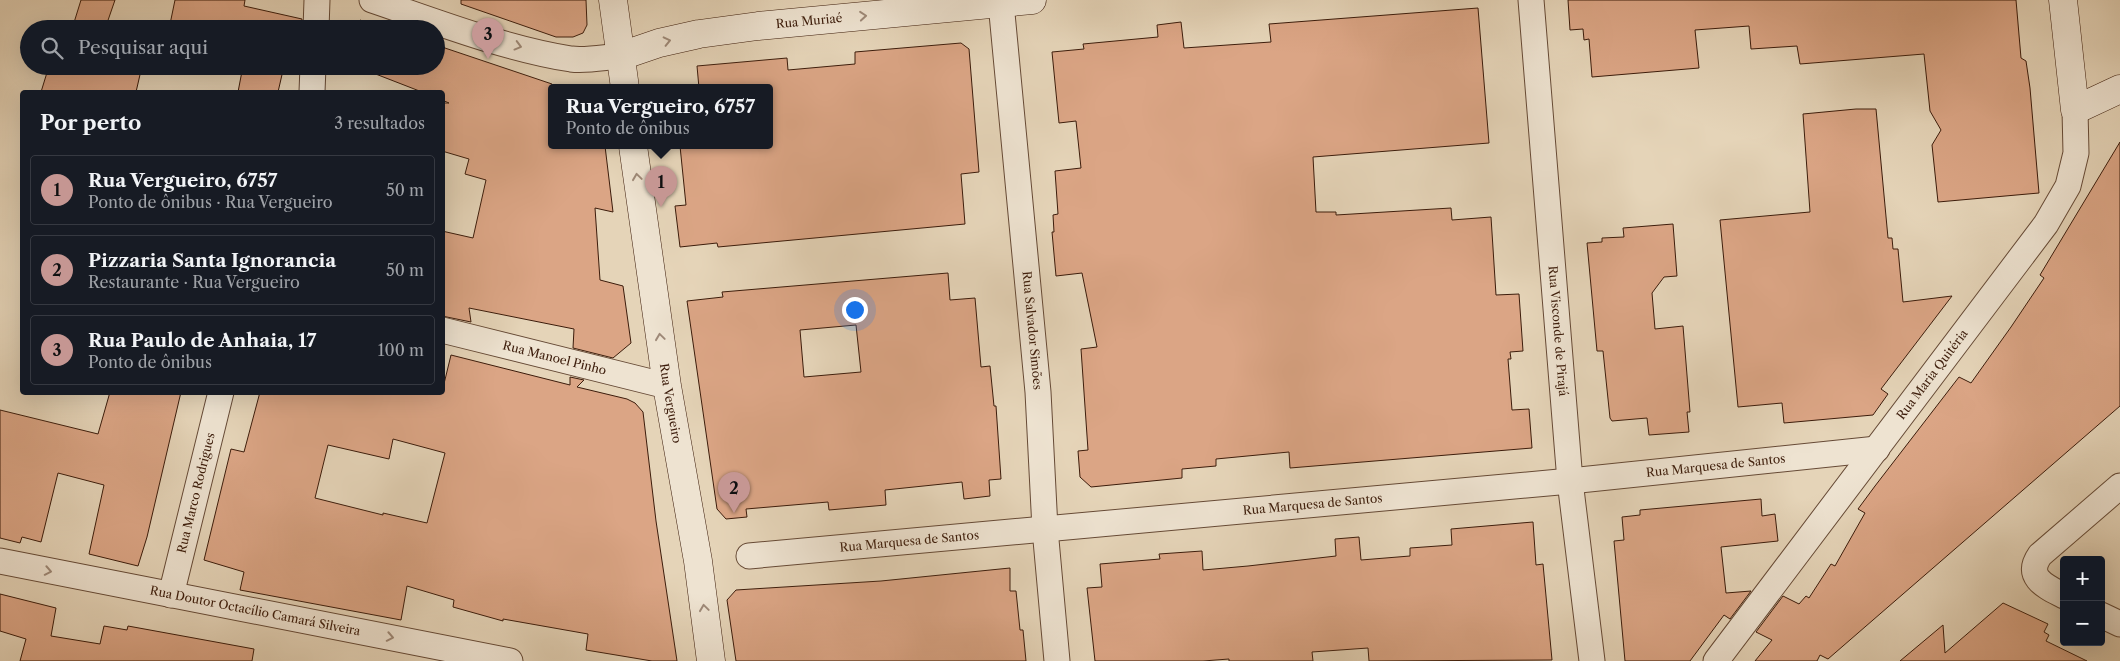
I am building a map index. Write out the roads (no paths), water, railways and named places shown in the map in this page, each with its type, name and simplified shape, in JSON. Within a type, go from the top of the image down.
[{"type":"main road","points":[[613,0],[624,84]]},
{"type":"main road","name":"Rua Muriaé","points":[[621,56],[659,43],[699,34],[1001,1],[1032,0]]},
{"type":"main road","points":[[2063,0],[2075,110],[2120,89]]},
{"type":"main road","name":"Rua Vergueiro","points":[[633,149],[667,386],[698,561],[709,659]]},
{"type":"street","points":[[316,20],[317,0]]},
{"type":"street","points":[[372,0],[432,20]]},
{"type":"street","name":"Rua Visconde de Pirajá","points":[[1531,0],[1570,481],[1592,661]]},
{"type":"street","name":"Rua Salvador Simões","points":[[1001,1],[1038,392],[1045,529],[1057,661]]},
{"type":"street","points":[[445,24],[493,40],[573,59],[621,56]]},
{"type":"street","points":[[312,90],[313,75]]},
{"type":"street","name":"Rua Maria Quitéria","points":[[1716,661],[2046,224],[2068,186],[2076,153],[2075,110]]},
{"type":"street","name":"Rua Manoel Pinho","points":[[445,331],[667,386]]},
{"type":"street","name":"Rua Marco Rodrigues","points":[[171,595],[220,395]]},
{"type":"street","name":"Rua Marquesa de Santos","points":[[749,556],[1570,481],[1877,449]]},
{"type":"street","points":[[2060,594],[2041,585],[2034,568],[2035,562],[2040,555],[2120,486]]},
{"type":"street","name":"Rua Doutor Octacílio Camará Silveira","points":[[0,561],[510,661]]},
{"type":"street","points":[[2105,616],[2120,624]]},
{"type":"place","name":"Rua Paulo de Anhaia, 17","points":[[488,59]]},
{"type":"place","name":"Rua Vergueiro, 6757","points":[[661,207]]},
{"type":"place","name":"Pizzaria Santa Ignorancia","points":[[734,513]]}]
